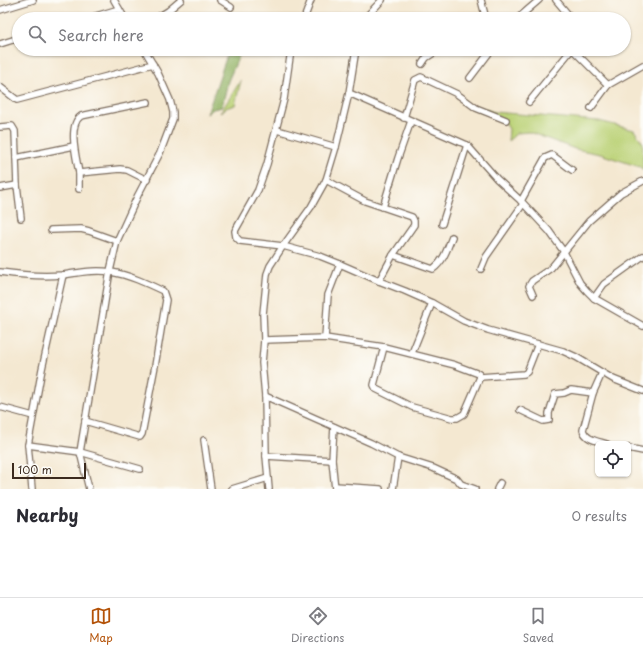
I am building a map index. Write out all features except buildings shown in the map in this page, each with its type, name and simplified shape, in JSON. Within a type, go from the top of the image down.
[{"type":"street","points":[[0,10],[24,1],[33,0]]},
{"type":"street","points":[[114,0],[121,12]]},
{"type":"street","points":[[166,12],[181,0]]},
{"type":"street","points":[[220,0],[231,7]]},
{"type":"street","points":[[307,12],[311,0]]},
{"type":"street","points":[[371,12],[382,0]]},
{"type":"street","points":[[481,0],[484,12]]},
{"type":"street","points":[[524,12],[540,0]]},
{"type":"street","points":[[556,0],[566,12]]},
{"type":"street","points":[[109,12],[119,9]]},
{"type":"street","points":[[0,44],[12,40]]},
{"type":"street","points":[[89,489],[80,452],[110,271],[117,241],[133,205],[160,153],[173,112],[166,90],[148,56]]},
{"type":"street","points":[[290,56],[284,99],[277,130],[258,190],[235,231],[236,237],[240,241],[283,246],[320,256],[378,282],[405,291],[432,303],[464,321],[488,330],[563,351],[602,373],[643,391]]},
{"type":"street","points":[[269,489],[262,363],[264,340],[263,314],[267,274],[270,266],[283,246],[312,207],[326,180],[349,93],[355,56]]},
{"type":"street","points":[[422,64],[429,56]]},
{"type":"street","points":[[470,78],[487,56]]},
{"type":"street","points":[[530,102],[566,56]]},
{"type":"street","points":[[579,56],[608,84]]},
{"type":"street","points":[[0,87],[17,100],[153,64]]},
{"type":"street","points":[[592,108],[608,84],[643,65]]},
{"type":"street","points":[[404,118],[414,84],[417,78],[421,77],[457,94],[476,108],[506,120]]},
{"type":"street","points":[[349,93],[467,145],[496,178],[549,231],[564,252],[580,283],[594,298],[637,324],[643,326]]},
{"type":"street","points":[[79,189],[74,146],[75,123],[77,119],[81,116],[148,102]]},
{"type":"street","points":[[383,207],[411,121]]},
{"type":"street","points":[[0,127],[12,126],[15,131],[17,185],[21,218]]},
{"type":"street","points":[[277,130],[336,146]]},
{"type":"street","points":[[442,224],[467,145]]},
{"type":"street","points":[[16,158],[74,146]]},
{"type":"street","points":[[481,269],[486,257],[522,203],[546,158],[552,155],[572,170]]},
{"type":"street","points":[[78,173],[120,169],[127,170],[147,180]]},
{"type":"street","points":[[326,180],[365,201],[412,217],[414,220],[414,225],[393,255],[378,282]]},
{"type":"street","points":[[534,295],[529,286],[532,281],[551,268],[589,221],[621,193],[643,181]]},
{"type":"street","points":[[0,188],[17,185]]},
{"type":"street","points":[[51,230],[81,229],[117,241]]},
{"type":"street","points":[[393,255],[433,269],[439,265],[442,260],[452,237]]},
{"type":"street","points":[[594,298],[604,284],[642,258]]},
{"type":"street","points":[[325,338],[328,296],[340,264]]},
{"type":"street","points":[[0,272],[41,277],[81,272],[110,271],[142,281],[163,291],[166,300],[142,434],[140,437],[85,421]]},
{"type":"street","points":[[32,489],[28,445],[42,369],[63,275]]},
{"type":"street","points":[[412,353],[432,303]]},
{"type":"street","points":[[264,340],[325,338],[384,347],[455,365],[479,374],[480,377]]},
{"type":"street","points":[[480,377],[524,374],[527,372],[538,344]]},
{"type":"street","points":[[384,347],[374,385],[376,389],[412,407],[452,418],[458,418],[464,414],[480,377]]},
{"type":"street","points":[[598,441],[588,438],[584,434],[583,430],[593,393],[602,373]]},
{"type":"street","points":[[520,410],[543,421],[549,420],[549,413],[555,394],[564,393],[571,390],[593,393]]},
{"type":"street","points":[[265,396],[371,443],[398,458],[433,468],[457,479],[460,484],[475,489]]},
{"type":"street","points":[[0,407],[33,416]]},
{"type":"street","points":[[334,427],[332,460],[335,488],[380,489]]},
{"type":"street","points":[[204,440],[211,489]]},
{"type":"street","points":[[28,445],[80,452],[140,469]]},
{"type":"street","points":[[631,449],[643,451]]},
{"type":"street","points":[[266,456],[332,460]]},
{"type":"street","points":[[393,489],[398,458]]},
{"type":"street","points":[[232,489],[268,478]]},
{"type":"street","points":[[497,489],[500,484]]},
{"type":"green space","points":[[227,56],[239,56],[228,81],[222,107],[213,109],[207,114]]},
{"type":"green space","points":[[241,80],[235,105],[226,108],[220,113]]},
{"type":"green space","points":[[470,107],[478,107],[494,112],[599,121],[634,130],[643,143],[643,170],[640,167],[600,154],[575,149],[529,132],[517,133],[508,141],[509,129],[502,118]]}]
